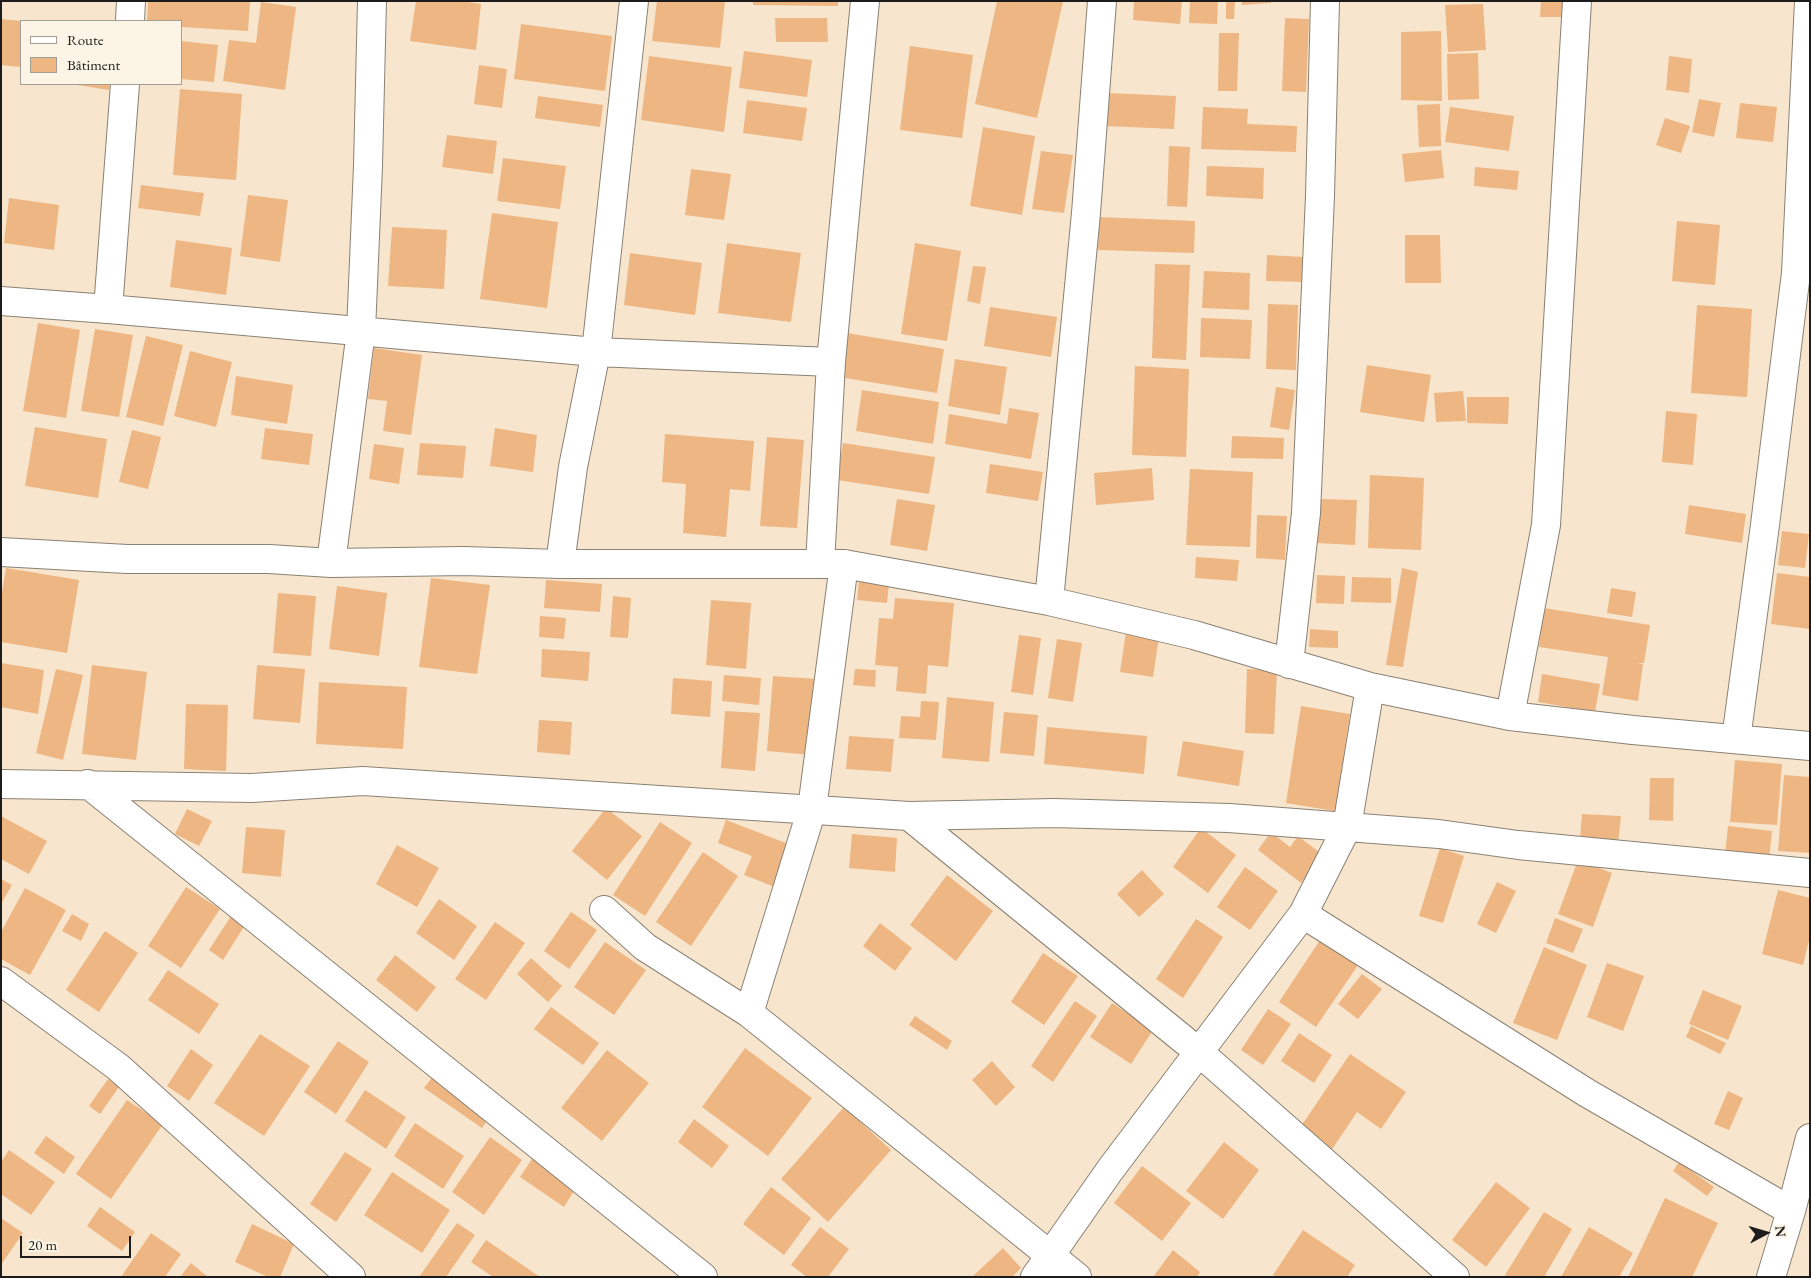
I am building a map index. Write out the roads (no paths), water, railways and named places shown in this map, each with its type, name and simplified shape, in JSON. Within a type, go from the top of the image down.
[{"type":"street","points":[[130,20],[131,1]]},
{"type":"street","points":[[331,563],[360,331],[368,166],[372,1]]},
{"type":"street","points":[[560,564],[573,467],[596,352],[634,1]]},
{"type":"street","points":[[748,1013],[812,809],[832,564],[830,362],[865,1]]},
{"type":"street","points":[[1048,600],[1085,223],[1102,1]]},
{"type":"street","points":[[1290,664],[1306,513],[1320,206],[1325,1]]},
{"type":"street","points":[[1510,716],[1546,525],[1577,1]]},
{"type":"street","points":[[1736,739],[1796,272],[1809,1]]},
{"type":"street","points":[[108,309],[125,85]]},
{"type":"street","points":[[1,301],[596,352],[830,362]]},
{"type":"street","points":[[1,552],[127,559],[269,559],[331,563],[464,561],[560,564],[832,564],[1048,600],[1194,635],[1370,687],[1510,716],[1633,730],[1810,746]]},
{"type":"street","points":[[1036,1277],[1110,1170],[1304,914],[1347,827],[1370,687]]},
{"type":"street","points":[[1,784],[252,788],[363,781],[909,816],[1054,813],[1229,818],[1439,834],[1518,845],[1810,873]]},
{"type":"street","points":[[88,784],[703,1277]]},
{"type":"street","points":[[909,816],[1200,1053],[1455,1277]]},
{"type":"street","points":[[604,910],[645,947],[748,1013],[1077,1277]]},
{"type":"street","points":[[1304,914],[1587,1093],[1791,1212]]},
{"type":"street","points":[[1,981],[118,1067],[352,1277]]},
{"type":"street","points":[[1771,1277],[1791,1212],[1810,1138]]}]
